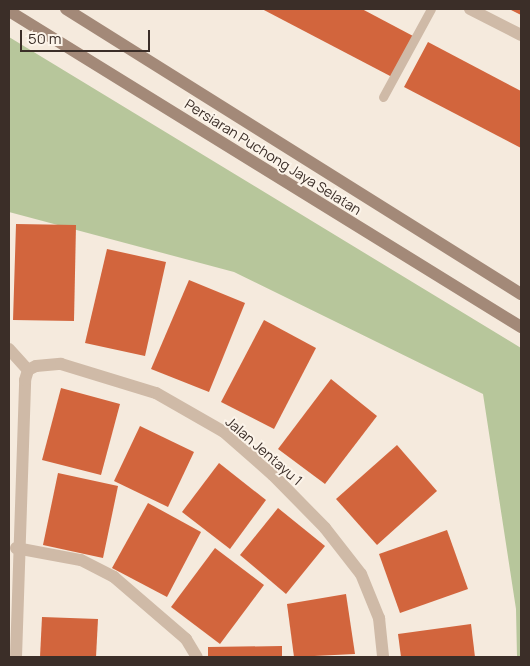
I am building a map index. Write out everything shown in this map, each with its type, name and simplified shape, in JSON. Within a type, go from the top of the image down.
[{"type":"main road","name":"Persiaran Puchong Jaya Selatan","points":[[66,9],[521,294]]},
{"type":"main road","name":"Persiaran Puchong Jaya Selatan","points":[[9,11],[521,327]]},
{"type":"street","points":[[470,9],[521,35]]},
{"type":"street","points":[[9,349],[28,370],[16,548],[16,657]]},
{"type":"street","name":"Jalan Jentayu 1","points":[[28,370],[61,364],[92,371],[156,394],[224,432],[326,528],[361,574],[378,618],[383,657]]},
{"type":"street","points":[[16,548],[81,560],[114,577],[186,639],[197,657]]},
{"type":"lane","points":[[383,97],[432,9]]},
{"type":"green space","points":[[9,37],[521,348],[521,657],[517,657],[516,609],[483,394],[234,272],[9,212]]},
{"type":"building","points":[[262,9],[362,9],[413,36],[392,77]]},
{"type":"building","points":[[509,9],[521,9],[521,15]]},
{"type":"building","points":[[428,42],[521,91],[521,148],[404,87]]},
{"type":"building","points":[[16,224],[76,225],[74,321],[13,320]]},
{"type":"building","points":[[107,249],[166,262],[145,356],[85,343]]},
{"type":"building","points":[[189,280],[245,303],[209,392],[151,369]]},
{"type":"building","points":[[264,320],[316,348],[274,429],[221,402]]},
{"type":"building","points":[[331,379],[377,416],[325,484],[278,449]]},
{"type":"building","points":[[61,388],[120,404],[101,475],[42,460]]},
{"type":"building","points":[[140,426],[194,452],[168,507],[114,481]]},
{"type":"building","points":[[397,445],[437,491],[377,545],[336,499]]},
{"type":"building","points":[[219,463],[266,500],[230,549],[182,512]]},
{"type":"building","points":[[58,473],[118,486],[103,558],[43,545]]},
{"type":"building","points":[[148,503],[201,532],[167,597],[112,568]]},
{"type":"building","points":[[278,508],[325,546],[286,594],[240,555]]},
{"type":"building","points":[[447,530],[468,589],[400,613],[379,554]]},
{"type":"building","points":[[215,548],[264,585],[220,644],[171,607]]},
{"type":"building","points":[[346,594],[355,654],[294,657],[287,604]]},
{"type":"building","points":[[42,617],[98,619],[96,657],[40,657]]},
{"type":"building","points":[[471,624],[475,657],[401,657],[398,634]]},
{"type":"building","points":[[282,646],[282,657],[208,657],[208,647]]}]
